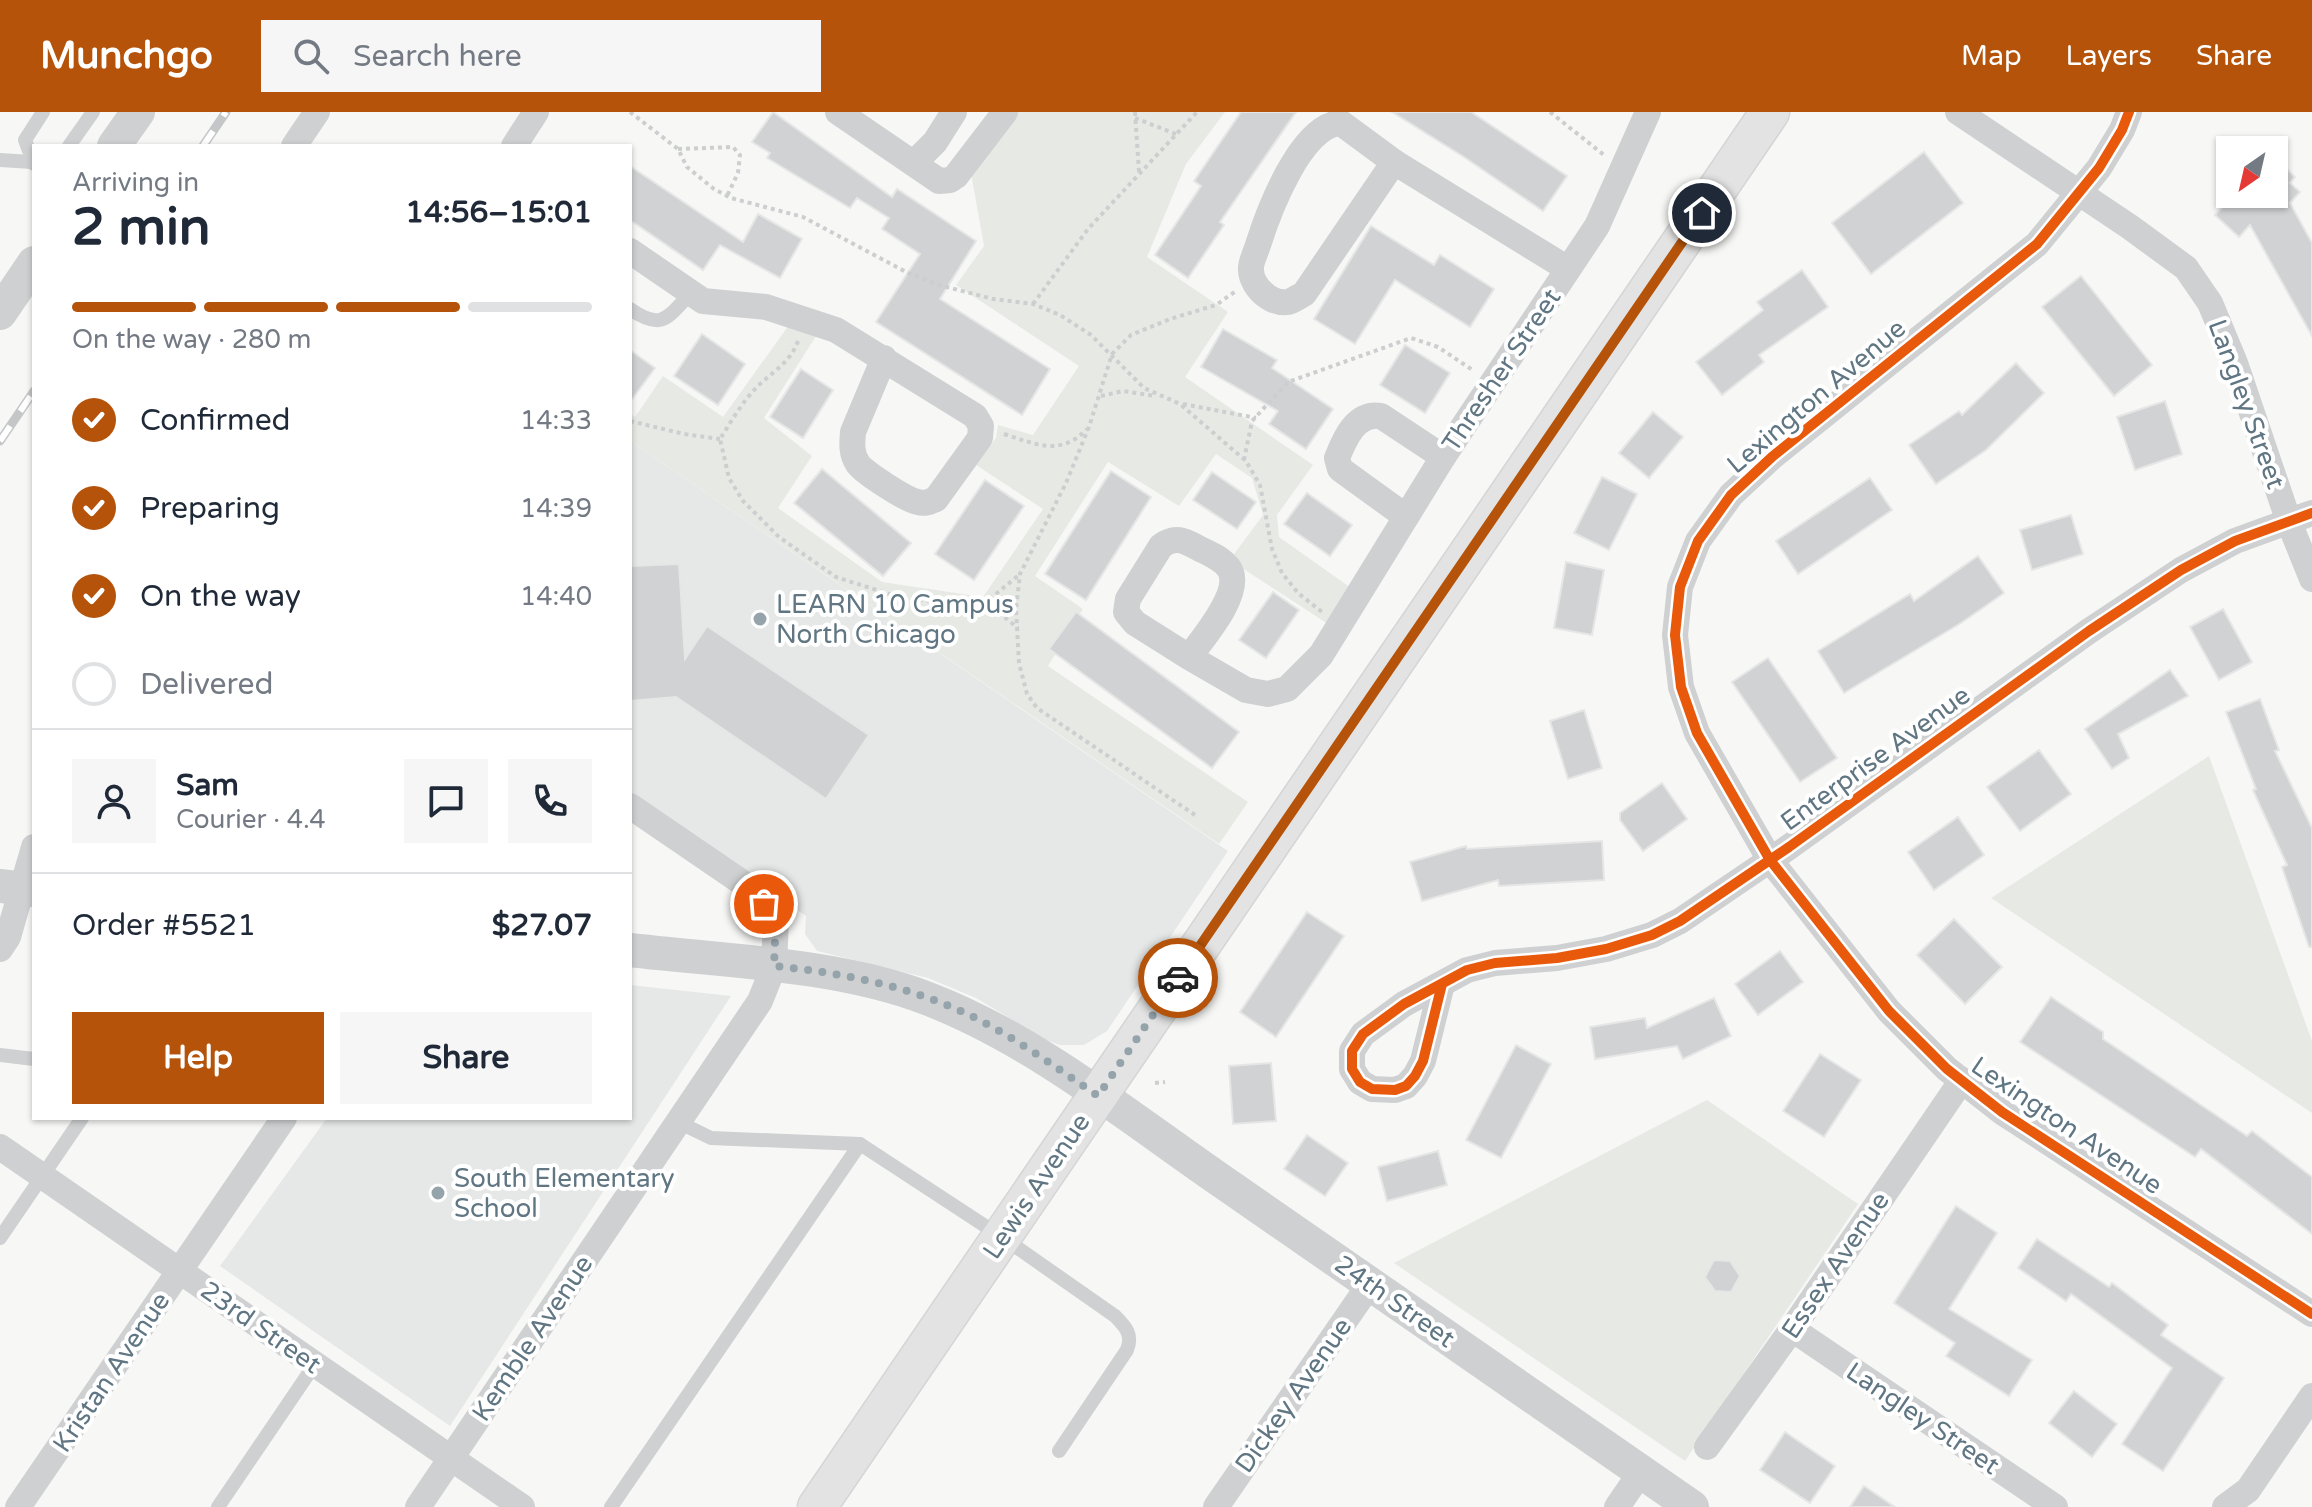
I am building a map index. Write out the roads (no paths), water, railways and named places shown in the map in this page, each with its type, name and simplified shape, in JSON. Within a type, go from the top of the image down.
[{"type":"main road","name":"Lewis Avenue","points":[[817,1507],[1770,112]]},
{"type":"street","points":[[115,144],[138,112]]},
{"type":"street","points":[[295,144],[317,112]]},
{"type":"street","points":[[515,144],[536,112]]},
{"type":"street","points":[[838,112],[939,181],[956,176],[1005,112]]},
{"type":"street","points":[[914,163],[935,142],[954,112]]},
{"type":"street","name":"Thresher Street","points":[[1189,657],[1246,690],[1268,694],[1287,689],[1306,673],[1321,655],[1443,457],[1597,226],[1648,112]]},
{"type":"street","name":"Langley Street","points":[[1958,112],[2186,268],[2210,303],[2301,517],[2312,579]]},
{"type":"street","name":"Lexington Avenue","points":[[2129,112],[2099,168],[2037,244],[1773,456],[1731,495],[1698,541],[1680,587],[1675,635],[1681,687],[1697,733],[1770,860],[1889,1011],[1962,1080],[2002,1112],[2312,1314]]},
{"type":"street","points":[[1394,162],[1304,294],[1286,302],[1273,300],[1261,292],[1251,268],[1270,208],[1287,172],[1313,139],[1332,124],[1341,123],[1394,162],[1568,269]]},
{"type":"street","points":[[632,252],[703,301],[766,307],[836,330],[884,358],[975,416],[981,426],[980,438],[936,499],[926,503],[913,501],[860,467],[851,444],[853,432],[884,358]]},
{"type":"street","points":[[0,313],[32,266]]},
{"type":"street","points":[[1405,516],[1340,469],[1337,458],[1341,447],[1360,419],[1369,414],[1381,416],[1443,457]]},
{"type":"street","name":"Enterprise Avenue","points":[[1442,984],[1467,970],[1495,963],[1557,958],[1606,949],[1652,935],[1680,921],[2089,631],[2181,570],[2235,541],[2301,517]]},
{"type":"street","points":[[1180,539],[1217,557],[1230,569],[1234,582],[1231,596],[1189,657],[1135,623],[1126,612],[1128,599],[1161,546],[1169,540],[1180,539]]},
{"type":"street","points":[[632,807],[753,890],[776,918],[774,966]]},
{"type":"street","points":[[0,949],[8,937],[18,888],[32,852]]},
{"type":"street","name":"24th Street","points":[[632,950],[808,970],[887,986],[982,1021],[1098,1096],[1692,1507]]},
{"type":"street","name":"Kemble Avenue","points":[[418,1507],[760,1001],[774,966]]},
{"type":"street","name":"Essex Avenue","points":[[1707,1447],[1792,1329],[1962,1080]]},
{"type":"street","name":"Kristan Avenue","points":[[18,1507],[283,1120]]},
{"type":"street","name":"23rd Street","points":[[0,1147],[522,1507]]},
{"type":"street","name":"Dickey Avenue","points":[[1216,1507],[1370,1284]]},
{"type":"street","name":"Langley Street","points":[[1792,1329],[2055,1507]]},
{"type":"street","points":[[2225,1507],[2248,1490],[2312,1396]]},
{"type":"street","points":[[1617,1507],[1641,1472]]},
{"type":"lane","points":[[32,160],[25,140],[43,112]]},
{"type":"lane","points":[[70,144],[93,112]]},
{"type":"lane","points":[[0,160],[32,163]]},
{"type":"lane","points":[[632,310],[657,322],[666,319],[690,294]]},
{"type":"lane","points":[[0,1055],[32,1059]]},
{"type":"lane","points":[[0,1238],[81,1120]]},
{"type":"lane","points":[[678,1122],[711,1138],[860,1144],[1115,1316],[1129,1334],[1127,1350],[1059,1451]]},
{"type":"lane","points":[[611,1507],[860,1144]]},
{"type":"lane","points":[[218,1507],[315,1364]]},
{"type":"railway","points":[[204,144],[226,112]]},
{"type":"railway","points":[[0,441],[32,394]]},
{"type":"place","name":"LEARN 10 Campus North Chicago","points":[[760,619]]},
{"type":"place","name":"South Elementary School","points":[[438,1193]]}]
